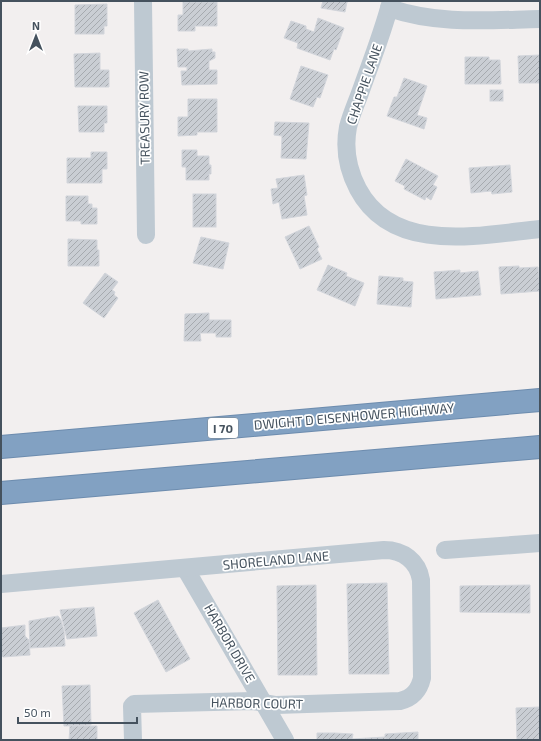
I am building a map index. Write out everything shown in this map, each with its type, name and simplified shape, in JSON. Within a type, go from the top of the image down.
[{"type":"highway","name":"DWIGHT D EISENHOWER HIGHWAY","points":[[1,447],[540,400]]},
{"type":"highway","points":[[1,493],[540,447]]},
{"type":"street","name":"TREASURY ROW","points":[[143,1],[146,235]]},
{"type":"street","points":[[390,4],[410,15],[446,20],[540,19]]},
{"type":"street","name":"CHAPPIE LANE","points":[[390,4],[350,120],[347,142],[348,158],[357,187],[370,206],[387,220],[414,232],[444,237],[540,229]]},
{"type":"street","points":[[445,550],[540,543]]},
{"type":"street","name":"SHORELAND LANE","points":[[1,584],[384,550],[400,552],[409,557],[416,566],[421,580],[422,678],[415,694]]},
{"type":"street","name":"HARBOR DRIVE","points":[[186,568],[265,704],[279,738]]},
{"type":"street","name":"HARBOR COURT","points":[[133,740],[132,706],[134,704],[253,701],[276,705],[400,701],[408,699],[415,694]]},
{"type":"building","points":[[323,1],[350,1],[347,2],[345,12],[321,8]]},
{"type":"building","points":[[183,2],[217,2],[217,26],[195,26],[195,31],[178,31],[178,15],[183,15]]},
{"type":"building","points":[[107,4],[107,26],[104,26],[104,34],[75,34],[75,5]]},
{"type":"building","points":[[318,18],[344,28],[336,50],[334,49],[330,60],[297,48],[298,43],[284,38],[291,21],[306,26],[306,29],[314,32]]},
{"type":"building","points":[[177,49],[188,49],[188,51],[212,49],[212,52],[215,52],[215,58],[209,61],[209,70],[217,70],[217,84],[182,85],[181,71],[187,71],[187,67],[178,67]]},
{"type":"building","points":[[100,53],[100,70],[109,70],[109,87],[75,87],[74,54]]},
{"type":"building","points":[[540,55],[540,83],[519,83],[518,56]]},
{"type":"building","points":[[465,57],[489,57],[489,60],[500,60],[501,84],[465,84]]},
{"type":"building","points":[[301,66],[328,75],[320,98],[317,97],[313,107],[290,99]]},
{"type":"building","points":[[404,78],[427,86],[417,115],[427,118],[424,129],[387,116],[394,97],[397,97]]},
{"type":"building","points":[[490,90],[503,90],[503,101],[490,101]]},
{"type":"building","points":[[188,99],[217,99],[217,132],[197,132],[197,135],[178,136],[178,117],[188,117]]},
{"type":"building","points":[[78,106],[107,106],[107,123],[104,123],[104,132],[79,132]]},
{"type":"building","points":[[275,122],[309,123],[306,159],[281,158],[282,136],[274,135]]},
{"type":"building","points":[[182,150],[197,150],[197,156],[209,156],[211,174],[209,174],[209,180],[186,180],[186,167],[182,167]]},
{"type":"building","points":[[91,152],[107,152],[107,169],[102,169],[102,183],[67,183],[67,158],[91,158]]},
{"type":"building","points":[[406,159],[438,176],[433,185],[437,187],[431,200],[426,197],[425,200],[404,189],[405,186],[395,181]]},
{"type":"building","points":[[510,165],[512,192],[492,194],[491,191],[471,193],[469,168]]},
{"type":"building","points":[[304,175],[307,195],[304,196],[307,215],[282,219],[279,202],[273,204],[271,189],[278,188],[276,179]]},
{"type":"building","points":[[193,194],[216,194],[216,227],[193,227]]},
{"type":"building","points":[[66,196],[88,196],[88,204],[92,204],[92,208],[97,208],[97,224],[81,224],[81,221],[66,221]]},
{"type":"building","points":[[309,226],[319,247],[317,249],[322,259],[300,269],[285,237]]},
{"type":"building","points":[[201,237],[229,243],[223,269],[193,263]]},
{"type":"building","points":[[68,239],[97,240],[97,250],[99,250],[99,266],[68,266]]},
{"type":"building","points":[[328,265],[347,273],[346,276],[364,283],[355,306],[317,290]]},
{"type":"building","points":[[519,266],[519,268],[538,267],[540,291],[501,294],[499,267]]},
{"type":"building","points":[[460,270],[460,273],[478,271],[481,295],[436,299],[434,272]]},
{"type":"building","points":[[105,273],[118,282],[112,290],[115,292],[114,295],[118,298],[104,318],[83,303]]},
{"type":"building","points":[[379,276],[403,278],[403,281],[413,282],[411,307],[377,304]]},
{"type":"building","points":[[209,313],[209,320],[231,320],[231,337],[216,337],[216,333],[200,333],[201,341],[184,341],[185,314]]},
{"type":"building","points":[[387,583],[389,674],[349,674],[347,584]]},
{"type":"building","points":[[316,585],[317,675],[278,675],[277,586]]},
{"type":"building","points":[[530,585],[530,613],[460,612],[460,586]]},
{"type":"building","points":[[158,600],[190,659],[166,672],[134,613]]},
{"type":"building","points":[[94,607],[97,636],[67,639],[60,610]]},
{"type":"building","points":[[58,616],[61,620],[64,631],[65,646],[30,648],[29,621]]},
{"type":"building","points":[[25,625],[25,636],[29,640],[30,655],[3,657],[1,655],[1,628]]},
{"type":"building","points":[[90,685],[91,725],[64,726],[62,686]]},
{"type":"building","points":[[540,707],[540,740],[517,740],[516,708]]},
{"type":"building","points":[[70,726],[97,726],[97,740],[69,740]]},
{"type":"building","points":[[418,732],[418,740],[385,740],[385,734]]},
{"type":"building","points":[[317,733],[353,734],[352,740],[317,740]]},
{"type":"building","points":[[385,737],[385,740],[352,740],[352,739]]}]
